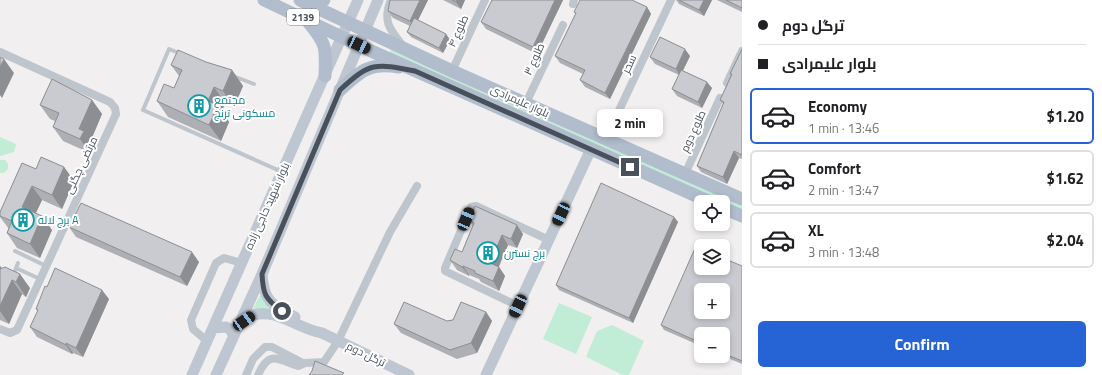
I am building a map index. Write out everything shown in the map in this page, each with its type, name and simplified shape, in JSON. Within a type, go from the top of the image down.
[{"type":"main road","name":"بلوار علیمرادی","points":[[264,0],[415,71],[694,195]]},
{"type":"main road","name":"بلوار علیمرادی","points":[[300,0],[452,71],[742,199]]},
{"type":"main road","name":"بلوار شهید حاجی زاده","points":[[192,375],[358,0]]},
{"type":"main road","name":"بلوار شهید حاجی زاده","points":[[216,375],[262,274],[378,0]]},
{"type":"main road","points":[[305,18],[324,42],[326,50],[325,76]]},
{"type":"main road","points":[[340,90],[359,72],[374,66],[388,65],[415,71]]},
{"type":"main road","points":[[486,375],[591,149]]},
{"type":"main road","points":[[730,211],[742,216]]},
{"type":"main road","name":"ترگل دوم","points":[[262,274],[264,291],[267,298],[272,304],[282,311],[313,326],[322,333],[409,375]]},
{"type":"main road","name":"ترگل دوم","points":[[235,331],[252,316],[272,314],[313,332],[322,333]]},
{"type":"main road","points":[[213,328],[226,326],[235,331]]},
{"type":"street","points":[[392,0],[387,12],[388,24],[392,33],[405,48]]},
{"type":"street","name":"طلوع ۴","points":[[452,71],[485,0]]},
{"type":"street","name":"سحر","points":[[606,138],[671,0]]},
{"type":"street","name":"طلوع ۳","points":[[526,103],[563,24]]},
{"type":"street","points":[[727,83],[742,51]]},
{"type":"street","name":"مرتضی چگنی","points":[[0,52],[110,102],[115,108],[115,119],[17,330],[10,333],[0,329]]},
{"type":"street","name":"طلوع دوم","points":[[685,174],[720,98]]},
{"type":"street","points":[[258,375],[264,362],[271,359],[278,359],[298,366],[324,362],[338,341],[390,232],[417,186]]},
{"type":"street","points":[[518,306],[445,271],[444,268],[471,207],[476,206],[549,240]]},
{"type":"street","points":[[207,341],[193,329],[191,320],[216,263],[224,258],[242,263]]},
{"type":"street","points":[[246,375],[253,359],[265,347],[272,347],[305,364]]},
{"type":"lane","points":[[183,55],[169,49],[143,110],[283,172]]},
{"type":"lane","points":[[226,72],[254,84]]},
{"type":"lane","points":[[15,251],[46,266]]},
{"type":"lane","points":[[12,280],[18,263]]},
{"type":"lane","points":[[16,268],[41,279]]},
{"type":"green space","points":[[391,50],[717,195],[706,195],[389,54]]},
{"type":"green space","points":[[0,137],[16,144],[14,152],[0,156]]},
{"type":"green space","points":[[0,160],[5,160],[8,164],[8,169],[4,173],[0,173]]},
{"type":"green space","points":[[730,201],[742,206],[742,211],[730,206]]},
{"type":"green space","points":[[261,293],[275,310],[259,309],[252,311]]},
{"type":"green space","points":[[559,303],[592,317],[576,354],[543,339]]},
{"type":"green space","points":[[612,325],[644,341],[629,375],[623,375],[586,357],[597,331]]},
{"type":"building","points":[[390,0],[420,0],[410,21],[388,11]]},
{"type":"building","points":[[492,0],[555,0],[533,47],[481,22]]},
{"type":"building","points":[[580,0],[632,0],[647,7],[605,93],[580,80],[585,70],[555,56],[576,13],[574,12]]},
{"type":"building","points":[[679,0],[704,0],[699,10]]},
{"type":"building","points":[[726,0],[742,0],[742,8]]},
{"type":"building","points":[[414,18],[446,34],[439,48],[407,32]]},
{"type":"building","points":[[660,37],[685,49],[676,69],[650,57]]},
{"type":"building","points":[[742,49],[742,155],[734,151],[723,177],[697,166],[724,102],[720,100],[732,74],[730,74]]},
{"type":"building","points":[[178,50],[206,62],[232,70],[223,91],[214,87],[208,101],[218,105],[209,125],[157,101],[164,84],[174,88],[182,70],[171,65]]},
{"type":"building","points":[[0,57],[4,59],[0,67]]},
{"type":"building","points":[[681,70],[707,82],[698,102],[672,89]]},
{"type":"building","points":[[52,79],[92,100],[79,129],[84,131],[80,139],[53,127],[59,113],[40,105]]},
{"type":"building","points":[[41,157],[64,167],[52,195],[32,186],[22,207],[42,216],[30,244],[7,233],[12,221],[0,216],[0,212],[22,163],[36,169]]},
{"type":"building","points":[[601,183],[674,217],[629,318],[556,285]]},
{"type":"building","points":[[81,203],[192,252],[180,277],[69,227]]},
{"type":"building","name":"برج نسترن","points":[[475,206],[517,225],[511,239],[502,235],[490,263],[499,267],[493,281],[450,260],[455,249],[462,252],[474,223],[469,220]]},
{"type":"building","points":[[694,251],[694,275],[730,275],[730,261],[742,266],[742,361],[730,356],[730,327],[694,327],[694,340],[661,325]]},
{"type":"building","points":[[5,267],[20,274],[16,282],[12,280],[0,306],[0,269]]},
{"type":"building","points":[[55,268],[102,290],[76,348],[66,343],[66,345],[30,327],[38,310],[36,309],[45,286],[47,287]]},
{"type":"building","points":[[404,302],[447,321],[453,320],[461,302],[486,312],[471,343],[450,350],[394,324]]},
{"type":"building","points":[[315,361],[344,373],[342,375],[309,375]]},
{"type":"place","name":"مجتمع مسکونی ترنج","points":[[199,106]]},
{"type":"place","name":"برج لاله A","points":[[23,220]]},
{"type":"place","name":"برج نسترن","points":[[488,253]]},
{"type":"route","points":[[282,311],[272,304],[267,298],[262,282],[262,274],[340,90],[359,72],[367,68],[388,65],[415,71],[630,167]]}]
